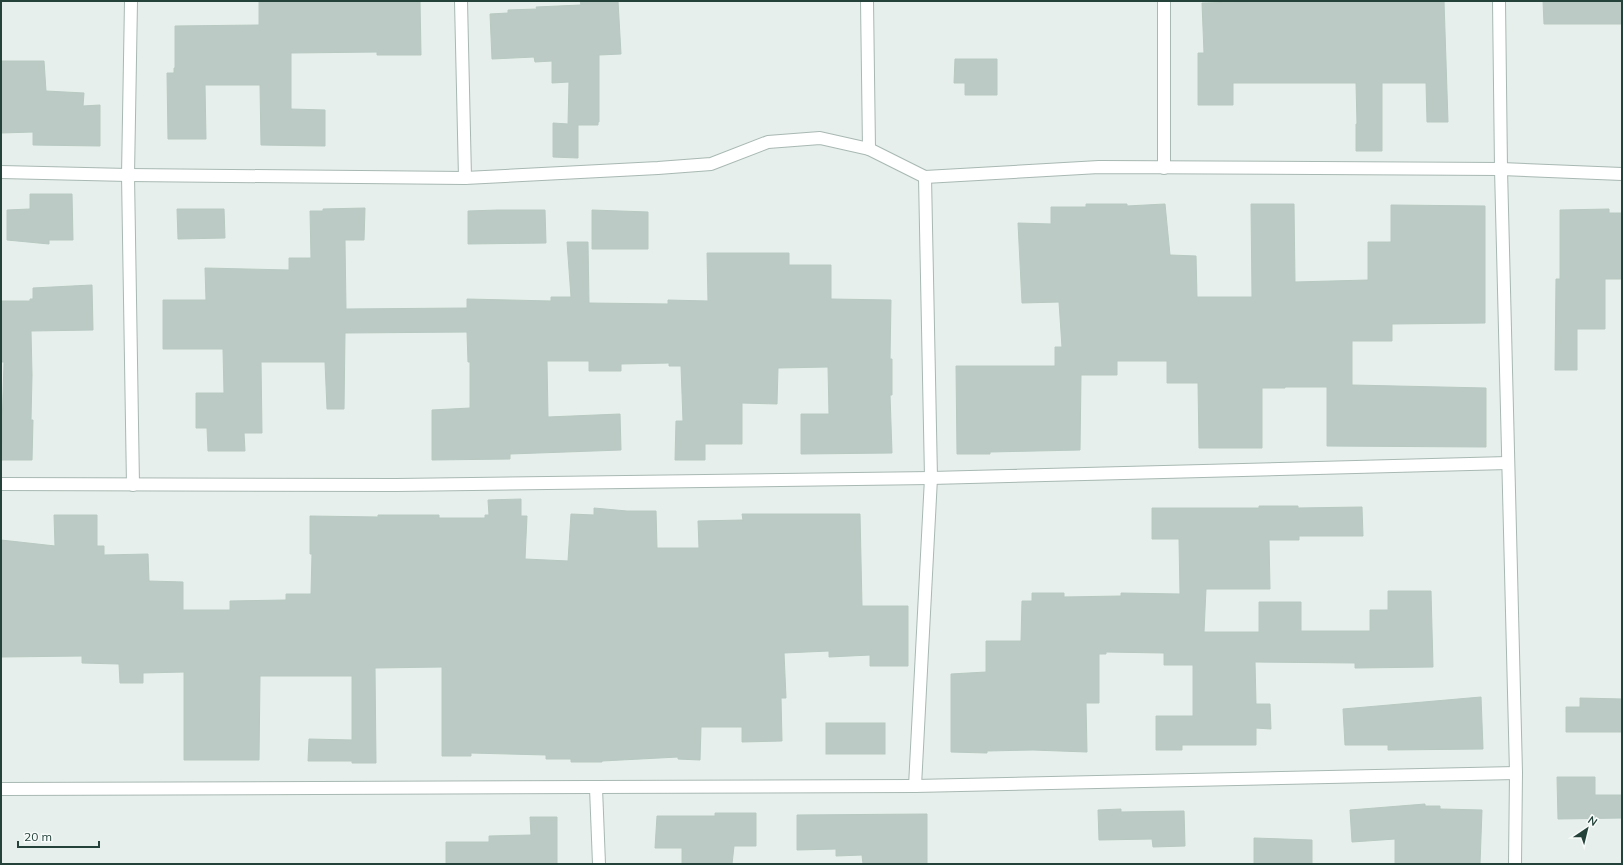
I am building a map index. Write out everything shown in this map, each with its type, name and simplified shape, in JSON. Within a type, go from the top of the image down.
[{"type":"street","points":[[131,1],[128,175],[133,485]]},
{"type":"street","points":[[461,1],[465,178]]},
{"type":"street","points":[[867,1],[869,149]]},
{"type":"street","points":[[1164,1],[1164,168]]},
{"type":"street","points":[[1499,1],[1501,169],[1516,774],[1515,864]]},
{"type":"street","points":[[1,172],[128,175],[465,178],[711,164],[768,142],[820,138],[869,149],[925,177],[1099,167],[1501,169],[1622,174]]},
{"type":"street","points":[[915,786],[931,478],[925,177]]},
{"type":"street","points":[[1,484],[396,485],[931,478],[1508,463]]},
{"type":"street","points":[[1,789],[915,786],[1516,774]]},
{"type":"street","points":[[596,788],[599,864]]},
{"type":"building","points":[[259,1],[420,1],[421,55],[377,55],[377,52],[291,53],[291,109],[325,110],[325,146],[261,145],[260,85],[205,85],[206,139],[168,139],[167,73],[174,73],[175,68],[175,26],[259,25]]},
{"type":"building","points":[[580,1],[618,1],[621,54],[599,55],[599,122],[598,125],[578,125],[578,158],[553,157],[553,123],[568,124],[569,82],[552,83],[552,61],[535,62],[534,57],[492,59],[490,14],[508,13],[508,10],[537,9],[536,7],[581,5]]},
{"type":"building","points":[[1274,1],[1444,1],[1448,122],[1427,122],[1426,83],[1382,83],[1382,151],[1356,151],[1356,83],[1233,83],[1233,105],[1198,105],[1198,53],[1204,53],[1202,3]]},
{"type":"building","points":[[1543,1],[1622,1],[1622,24],[1544,24]]},
{"type":"building","points":[[955,59],[997,59],[997,95],[965,95],[965,83],[954,83]]},
{"type":"building","points":[[1,61],[44,61],[46,91],[84,93],[83,106],[100,105],[100,146],[33,145],[33,132],[1,133]]},
{"type":"building","points":[[30,194],[72,194],[73,240],[49,240],[49,244],[7,240],[7,210],[30,209]]},
{"type":"building","points":[[1086,204],[1127,204],[1127,206],[1165,204],[1170,255],[1196,256],[1197,297],[1252,297],[1251,204],[1294,204],[1295,282],[1368,280],[1368,242],[1391,242],[1391,205],[1485,206],[1485,323],[1392,324],[1392,341],[1352,341],[1352,385],[1486,388],[1486,447],[1327,446],[1327,387],[1285,387],[1262,388],[1262,448],[1199,448],[1198,383],[1167,383],[1167,361],[1117,361],[1117,375],[1081,375],[1080,450],[957,454],[956,366],[1055,366],[1055,347],[1062,347],[1059,302],[1022,303],[1018,223],[1051,224],[1051,207],[1086,207]]},
{"type":"building","points":[[365,208],[364,240],[345,240],[346,309],[467,308],[467,299],[551,301],[551,297],[571,297],[567,242],[588,242],[589,303],[668,304],[668,300],[708,301],[707,253],[789,253],[789,265],[831,265],[831,299],[891,300],[890,359],[892,359],[892,395],[890,395],[892,453],[801,454],[801,414],[829,414],[828,367],[778,368],[777,404],[742,403],[742,444],[705,444],[705,460],[675,460],[676,421],[683,421],[681,366],[669,366],[669,363],[621,364],[621,371],[589,371],[589,361],[547,361],[548,417],[620,414],[621,450],[510,454],[510,459],[432,460],[432,410],[470,408],[470,362],[468,362],[467,332],[345,333],[344,409],[327,409],[325,362],[261,362],[262,433],[244,433],[245,451],[208,451],[207,428],[196,428],[196,393],[224,393],[223,349],[163,349],[163,300],[206,300],[205,268],[289,270],[289,258],[311,258],[310,211],[323,211],[323,209]]},
{"type":"building","points":[[177,209],[224,209],[225,238],[178,239]]},
{"type":"building","points":[[1609,209],[1609,213],[1622,213],[1622,279],[1605,279],[1605,329],[1577,329],[1577,370],[1555,370],[1556,279],[1560,279],[1560,210]]},
{"type":"building","points":[[545,210],[546,243],[468,244],[468,211]]},
{"type":"building","points":[[592,210],[648,212],[648,249],[592,249]]},
{"type":"building","points":[[92,285],[93,330],[31,331],[31,420],[33,420],[32,460],[1,460],[4,362],[1,362],[1,301],[30,301],[30,299],[33,299],[33,288]]},
{"type":"building","points":[[521,499],[521,516],[527,516],[525,559],[568,561],[571,514],[594,515],[594,508],[627,511],[656,511],[657,548],[699,548],[698,521],[743,520],[742,514],[860,514],[862,606],[908,606],[908,666],[870,666],[870,655],[829,657],[829,651],[784,653],[786,698],[781,698],[782,741],[742,742],[742,727],[701,727],[700,760],[678,759],[678,757],[602,762],[571,762],[571,759],[546,759],[546,755],[471,753],[471,756],[442,756],[442,667],[375,668],[376,763],[352,763],[352,761],[308,761],[309,739],[352,740],[352,676],[260,676],[259,760],[184,760],[184,672],[143,673],[143,683],[120,683],[119,664],[82,663],[82,656],[1,657],[1,540],[55,546],[54,515],[97,515],[97,546],[104,546],[104,555],[148,554],[149,581],[183,582],[183,610],[230,610],[230,601],[286,600],[286,594],[311,594],[312,554],[310,554],[310,516],[378,517],[378,515],[439,515],[439,518],[485,518],[485,515],[489,515],[488,500]]},
{"type":"building","points":[[1259,506],[1298,506],[1298,508],[1362,507],[1363,536],[1299,536],[1299,540],[1269,540],[1270,589],[1206,589],[1204,632],[1259,632],[1259,602],[1301,602],[1301,631],[1370,631],[1370,610],[1388,610],[1388,591],[1431,591],[1433,667],[1355,668],[1355,663],[1255,662],[1256,704],[1270,704],[1271,729],[1256,728],[1256,745],[1182,745],[1182,750],[1156,750],[1156,716],[1193,716],[1193,665],[1164,665],[1164,653],[1106,652],[1106,654],[1099,654],[1099,703],[1086,703],[1087,752],[1033,750],[987,751],[987,753],[951,752],[951,674],[986,672],[986,641],[1021,641],[1022,601],[1032,601],[1032,593],[1064,593],[1064,597],[1121,596],[1121,593],[1180,594],[1179,539],[1152,539],[1152,508],[1259,508]]},
{"type":"building","points":[[1481,697],[1483,749],[1388,750],[1388,745],[1345,745],[1343,709]]},
{"type":"building","points":[[1580,698],[1622,699],[1622,732],[1566,732],[1566,707],[1580,707]]},
{"type":"building","points":[[826,723],[885,723],[885,754],[826,754]]},
{"type":"building","points":[[1557,777],[1595,777],[1595,795],[1622,795],[1622,818],[1558,819]]},
{"type":"building","points":[[1425,804],[1425,806],[1440,806],[1440,809],[1482,810],[1480,864],[1395,864],[1395,839],[1352,842],[1350,810]]},
{"type":"building","points":[[1121,809],[1121,812],[1184,811],[1185,846],[1153,847],[1152,839],[1099,840],[1098,810]]},
{"type":"building","points":[[715,813],[756,813],[756,846],[734,846],[732,864],[682,864],[682,848],[655,848],[657,816],[715,816]]},
{"type":"building","points":[[927,814],[927,864],[863,864],[862,855],[836,856],[836,849],[797,850],[797,815]]},
{"type":"building","points":[[530,817],[557,817],[557,864],[446,864],[446,842],[489,842],[489,836],[531,835]]},
{"type":"building","points":[[1254,838],[1312,840],[1312,864],[1254,864]]}]
